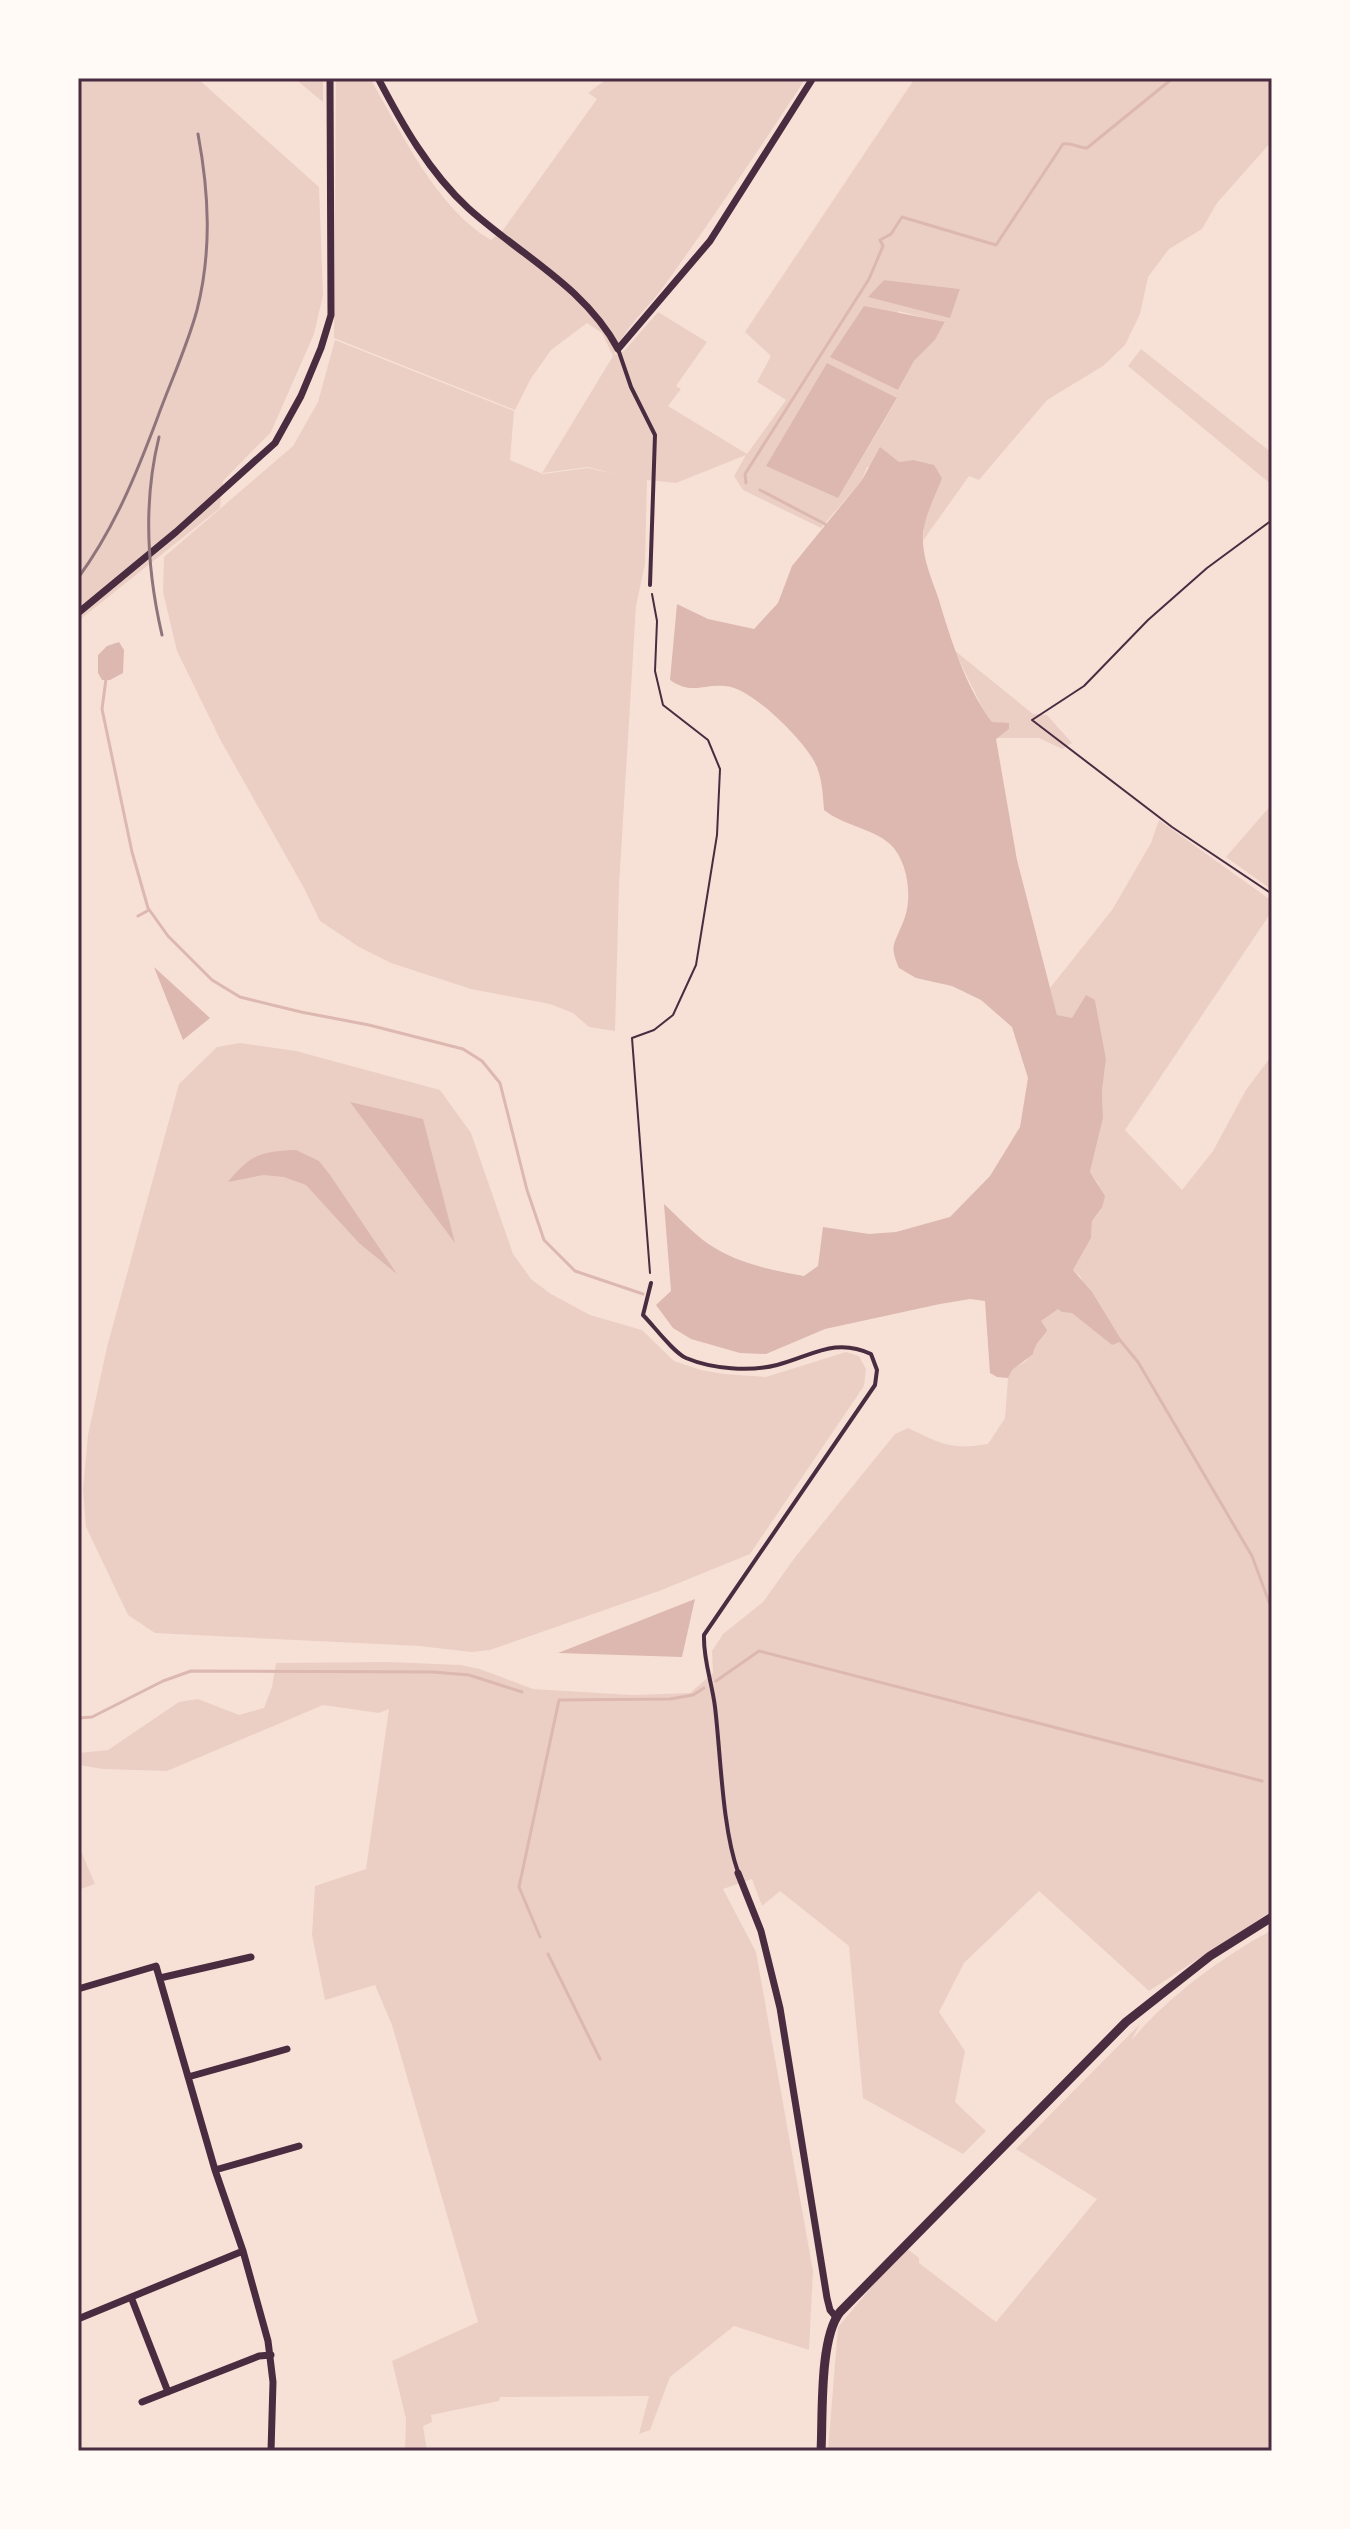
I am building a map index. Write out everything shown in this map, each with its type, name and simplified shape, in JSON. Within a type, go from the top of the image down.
[{"type":"street","points":[[78,613],[176,532],[275,443],[301,396],[331,315],[330,78]]},
{"type":"street","points":[[378,78],[400,120],[437,173],[467,207],[555,275],[598,316],[618,349],[710,241],[813,78]]},
{"type":"street","points":[[738,1873],[769,1960],[798,2111],[827,2298],[829,2308],[836,2317]]},
{"type":"street","points":[[821,2451],[827,2351],[830,2330],[836,2317],[1126,2022],[1210,1956],[1272,1917]]},
{"type":"street","points":[[160,1978],[251,1957]]},
{"type":"street","points":[[78,1989],[156,1966],[215,2170],[243,2251],[271,2355],[271,2451]]},
{"type":"street","points":[[188,2077],[287,2049]]},
{"type":"street","points":[[215,2170],[299,2146]]},
{"type":"street","points":[[78,2319],[243,2251]]},
{"type":"street","points":[[131,2297],[168,2392]]},
{"type":"street","points":[[142,2402],[259,2356],[271,2355]]},
{"type":"lane","points":[[618,349],[631,387],[655,435],[650,585]]},
{"type":"lane","points":[[651,1283],[643,1315],[684,1357],[747,1369],[776,1366],[843,1345],[871,1354],[877,1370],[875,1385],[704,1635],[703,1652],[715,1703],[731,1848],[738,1873]]},
{"type":"path","points":[[1272,520],[1207,568],[1148,620],[1084,686],[1032,720],[1172,827],[1272,894]]},
{"type":"path","points":[[650,585],[657,621],[655,671],[663,705],[708,740],[720,769],[717,835],[696,965],[673,1015],[654,1030],[632,1038],[651,1283]]},
{"type":"shaded area","points":[[78,78],[197,78],[319,187],[323,295],[314,334],[271,432],[223,481],[220,508],[78,621]]},
{"type":"shaded area","points":[[294,78],[323,78],[323,102]]},
{"type":"shaded area","points":[[336,78],[370,78],[437,189],[472,226],[491,240],[503,230],[597,99],[588,93],[608,78],[806,78],[658,294],[623,336],[614,355],[624,351],[658,312],[707,342],[676,386],[681,389],[668,406],[747,454],[786,400],[757,382],[771,356],[745,332],[915,78],[1272,78],[1272,141],[1217,203],[1202,229],[1169,249],[1148,277],[1140,314],[1125,345],[1103,366],[1047,400],[979,480],[969,476],[922,542],[924,529],[913,460],[867,467],[862,480],[821,528],[743,490],[734,476],[746,455],[676,483],[647,480],[645,564],[636,606],[619,886],[615,1031],[589,1027],[573,1013],[550,1004],[471,989],[391,963],[359,947],[320,921],[221,741],[177,651],[163,592],[164,557],[293,446],[318,402],[335,340],[514,411],[510,460],[543,474],[588,468],[615,474],[588,467],[542,473],[613,356],[602,333],[587,323],[551,350],[530,380],[515,410],[334,338]],"holes":[[[884,280],[960,289],[950,317],[869,297]],[[898,311],[945,323],[935,340],[914,361],[898,390]],[[827,363],[897,399],[838,498]]]},
{"type":"shaded area","points":[[884,280],[960,289],[950,318],[868,297]]},
{"type":"shaded area","points":[[864,306],[945,322],[935,340],[914,361],[898,390],[830,357]]},
{"type":"shaded area","points":[[1141,349],[1272,453],[1272,485],[1128,366]]},
{"type":"shaded area","points":[[827,363],[897,398],[838,498],[766,466]]},
{"type":"shaded area","points":[[880,447],[899,462],[913,460],[934,465],[942,478],[924,527],[927,564],[966,678],[992,722],[1009,723],[1009,729],[996,739],[1017,860],[1057,1015],[1072,1018],[1086,995],[1095,1000],[1106,1059],[1103,1118],[1090,1172],[1105,1196],[1102,1208],[1092,1221],[1091,1238],[1073,1270],[1092,1292],[1122,1341],[1112,1345],[1072,1313],[1058,1309],[1041,1321],[1047,1330],[1033,1354],[1012,1370],[1008,1378],[990,1373],[985,1301],[970,1299],[940,1304],[825,1329],[766,1354],[740,1353],[691,1339],[673,1328],[656,1305],[671,1291],[664,1204],[718,1250],[754,1265],[804,1276],[818,1266],[823,1227],[869,1234],[896,1232],[950,1217],[990,1176],[1020,1127],[1028,1078],[1012,1027],[981,1000],[952,986],[916,978],[899,968],[894,947],[906,913],[908,893],[906,875],[895,850],[883,839],[824,810],[823,792],[814,761],[799,740],[761,704],[725,686],[691,688],[670,680],[677,604],[708,619],[754,629],[778,603],[792,566],[862,480]]},
{"type":"shaded area","points":[[119,642],[124,650],[123,673],[110,680],[102,680],[98,673],[98,655],[107,646]]},
{"type":"shaded area","points":[[954,650],[1033,714],[1047,715],[1072,743],[1062,749],[1039,738],[996,738],[1009,729],[1009,724],[992,722]]},
{"type":"shaded area","points":[[1272,804],[1272,890],[1226,857]]},
{"type":"shaded area","points":[[1159,820],[1272,901],[1272,911],[1125,1130],[1182,1190],[1213,1151],[1246,1090],[1272,1055],[1272,1911],[1149,1991],[1039,1891],[964,1963],[939,2012],[965,2051],[955,2102],[986,2131],[963,2154],[863,2098],[849,1946],[780,1891],[762,1906],[752,1879],[723,1889],[756,1952],[813,2271],[809,2350],[734,2326],[670,2377],[650,2430],[639,2434],[649,2396],[500,2397],[499,2401],[431,2415],[432,2422],[423,2426],[427,2451],[405,2451],[406,2419],[392,2361],[478,2322],[392,2025],[375,1985],[325,2000],[312,1935],[315,1886],[366,1869],[389,1709],[379,1713],[323,1705],[167,1771],[78,1765],[78,1753],[108,1750],[179,1702],[198,1699],[239,1715],[264,1708],[276,1663],[460,1665],[480,1669],[533,1689],[632,1695],[690,1693],[713,1673],[712,1651],[723,1634],[763,1602],[796,1556],[895,1434],[908,1428],[946,1444],[988,1444],[1005,1418],[1011,1370],[1026,1361],[1040,1337],[1040,1321],[1058,1308],[1062,1312],[1072,1312],[1112,1345],[1080,1276],[1073,1270],[1091,1238],[1092,1221],[1102,1209],[1099,1185],[1090,1172],[1103,1118],[1106,1059],[1095,1000],[1072,1019],[1057,1015],[1050,988],[1112,910],[1151,843]]},
{"type":"shaded area","points":[[154,967],[210,1018],[183,1040]]},
{"type":"shaded area","points":[[240,1043],[296,1051],[440,1090],[471,1133],[513,1254],[532,1280],[590,1315],[642,1330],[674,1361],[724,1374],[766,1377],[846,1352],[859,1356],[866,1369],[864,1386],[750,1554],[659,1591],[490,1650],[471,1652],[419,1646],[155,1633],[128,1615],[86,1527],[83,1490],[88,1435],[107,1347],[179,1084],[217,1047]]},
{"type":"shaded area","points":[[350,1102],[423,1119],[455,1243]]},
{"type":"shaded area","points":[[296,1150],[319,1161],[397,1274],[359,1243],[306,1185],[284,1177],[263,1175],[228,1182],[257,1156]]},
{"type":"shaded area","points":[[695,1599],[682,1657],[558,1653]]},
{"type":"shaded area","points":[[78,1844],[95,1884],[78,1890]]},
{"type":"shaded area","points":[[1272,1930],[1272,2451],[828,2451],[838,2327],[905,2247],[919,2258],[919,2263],[996,2322],[1097,2199],[1016,2149],[1140,2024],[1131,2041],[1161,2009],[1196,1979]]},
{"type":"waterway","points":[[746,483],[745,474],[869,279],[883,246],[880,240],[891,234],[902,217],[996,245],[1063,144],[1087,148],[1173,78]]},
{"type":"waterway","points":[[760,490],[825,524]]},
{"type":"waterway","points":[[106,679],[102,709],[132,852],[148,908],[168,936],[212,980],[240,997],[463,1049],[482,1061],[500,1083],[527,1190],[544,1240],[575,1271],[643,1294]]},
{"type":"waterway","points":[[138,916],[149,910]]},
{"type":"waterway","points":[[1119,1339],[1138,1362],[1252,1556],[1272,1610]]},
{"type":"waterway","points":[[716,1681],[759,1651],[1262,1781]]},
{"type":"waterway","points":[[78,1718],[92,1717],[163,1681],[191,1671],[433,1672],[469,1675],[522,1692]]},
{"type":"waterway","points":[[540,1937],[519,1887],[559,1700],[670,1699],[693,1695],[704,1688]]},
{"type":"waterway","points":[[548,1954],[600,2059]]},
{"type":"railway","points":[[78,578],[103,540],[132,481],[197,310],[207,244],[205,178],[198,134]]},
{"type":"railway","points":[[159,437],[151,486],[149,536],[153,586],[162,635]]}]
